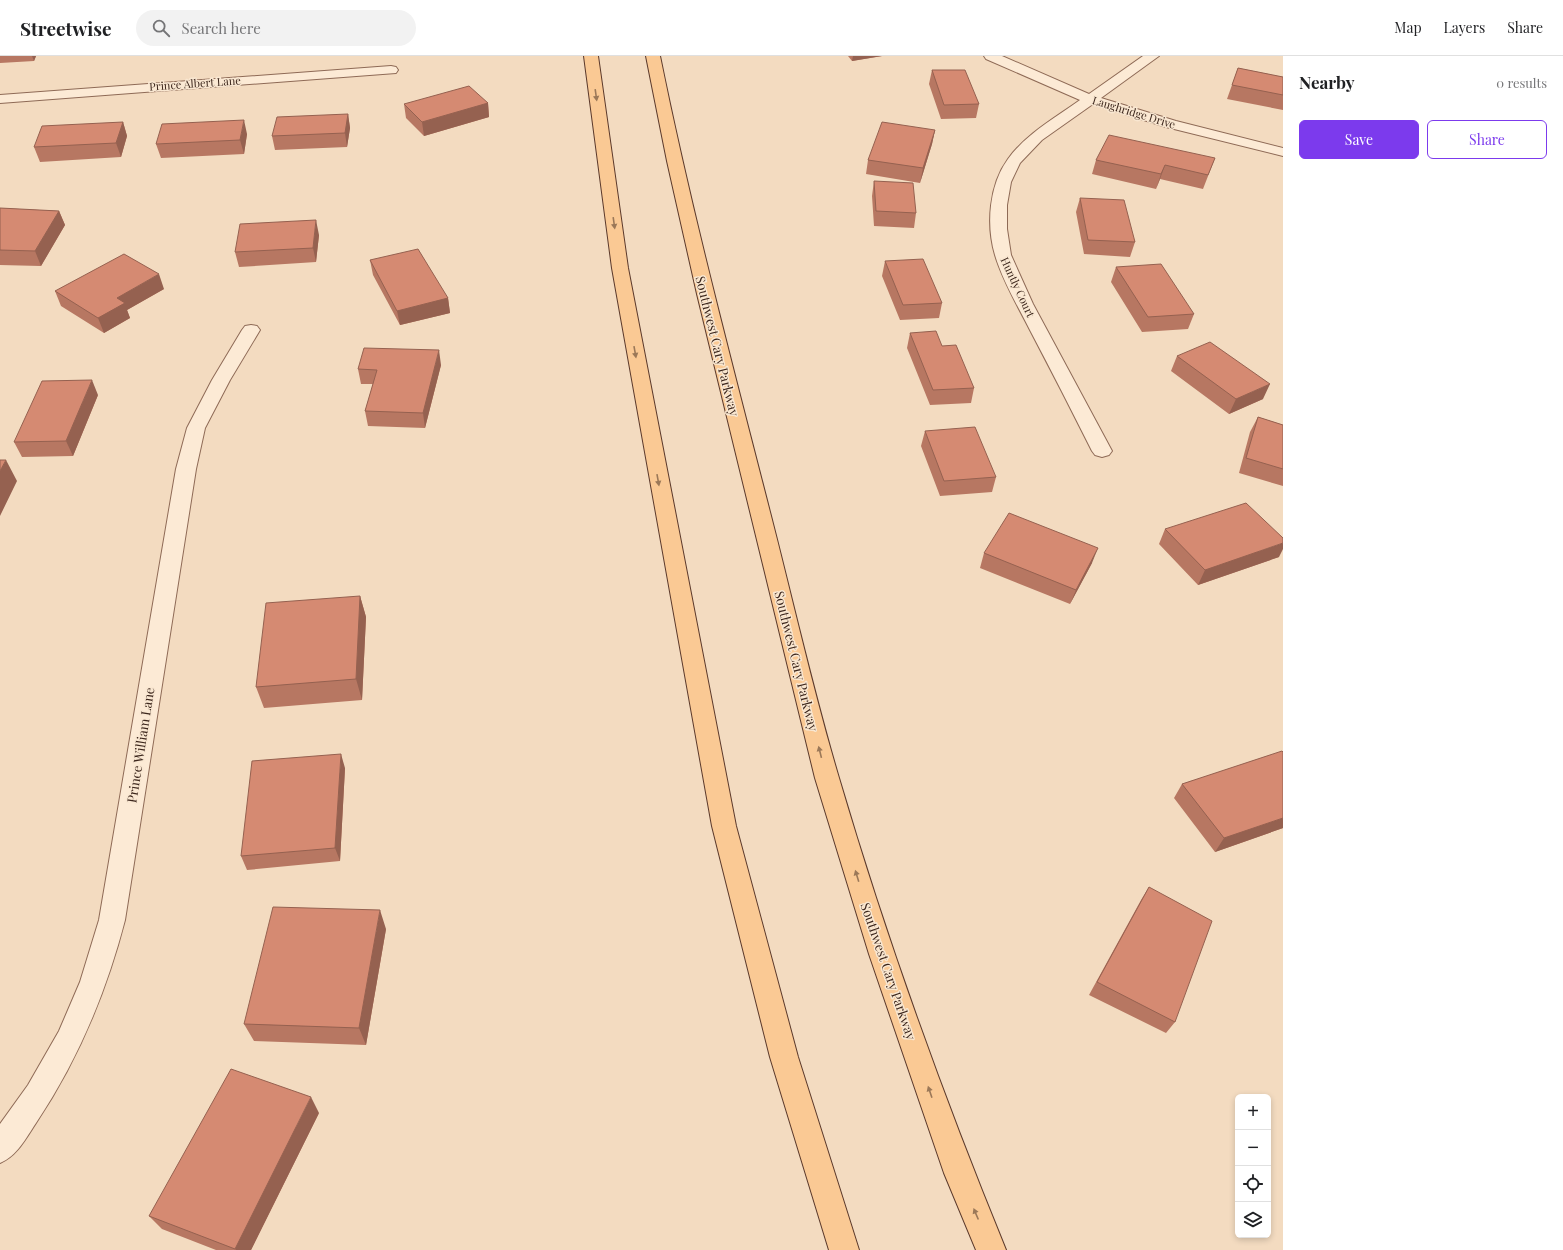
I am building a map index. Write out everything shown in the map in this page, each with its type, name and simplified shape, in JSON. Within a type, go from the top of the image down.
[{"type":"main road","points":[[591,56],[620,268],[724,826],[784,1057],[844,1250]]},
{"type":"main road","name":"Southwest Cary Parkway","points":[[653,56],[674,161],[705,294],[827,778],[887,969],[959,1173],[991,1250]]},
{"type":"street","name":"Laughridge Drive","points":[[991,56],[1090,99],[1171,124],[1283,152]]},
{"type":"street","name":"Huntly Court","points":[[1102,450],[1025,304],[1003,255],[999,229],[999,205],[1003,182],[1014,161],[1037,137],[1152,56]]},
{"type":"street","name":"Prince Albert Lane","points":[[0,99],[391,70]]},
{"type":"street","name":"Prince William Lane","points":[[0,1148],[42,1090],[67,1046],[88,1000],[102,960],[112,920],[186,469],[196,428],[221,380],[251,330]]},
{"type":"building","points":[[1238,68],[1283,77],[1283,95],[1232,85]]},
{"type":"building","points":[[932,70],[965,70],[979,104],[944,105]]},
{"type":"building","points":[[469,86],[488,103],[422,122],[404,104]]},
{"type":"building","points":[[348,114],[345,133],[272,136],[277,117]]},
{"type":"building","points":[[244,120],[240,140],[156,144],[162,124]]},
{"type":"building","points":[[123,122],[116,143],[34,147],[42,126]]},
{"type":"building","points":[[882,122],[935,130],[923,168],[868,160]]},
{"type":"building","points":[[1109,135],[1215,158],[1208,175],[1165,165],[1161,174],[1096,160]]},
{"type":"building","points":[[874,181],[913,183],[916,213],[876,211]]},
{"type":"building","points":[[1080,198],[1124,200],[1135,242],[1088,240]]},
{"type":"building","points":[[0,208],[59,211],[35,251],[0,250]]},
{"type":"building","points":[[316,220],[313,248],[235,252],[240,224]]},
{"type":"building","points":[[418,249],[448,298],[397,311],[370,260]]},
{"type":"building","points":[[124,254],[159,274],[117,298],[125,303],[98,318],[55,291]]},
{"type":"building","points":[[923,259],[942,303],[903,305],[885,261]]},
{"type":"building","points":[[1161,264],[1194,314],[1148,317],[1116,267]]},
{"type":"building","points":[[936,331],[942,346],[956,345],[974,388],[933,390],[910,333]]},
{"type":"building","points":[[1210,342],[1270,384],[1236,399],[1177,356]]},
{"type":"building","points":[[364,348],[439,350],[423,413],[365,411],[377,370],[358,369]]},
{"type":"building","points":[[92,380],[66,441],[14,442],[42,381]]},
{"type":"building","points":[[1258,417],[1283,425],[1283,469],[1246,458]]},
{"type":"building","points":[[975,427],[996,477],[944,481],[925,431]]},
{"type":"building","points":[[0,460],[6,460],[0,471]]},
{"type":"building","points":[[1246,503],[1283,538],[1283,543],[1205,570],[1165,529]]},
{"type":"building","points":[[1009,513],[1098,548],[1076,590],[984,553]]},
{"type":"building","points":[[360,596],[356,679],[256,687],[266,603]]},
{"type":"building","points":[[1282,751],[1283,818],[1224,838],[1182,784]]},
{"type":"building","points":[[341,754],[335,848],[241,856],[252,761]]},
{"type":"building","points":[[1149,887],[1212,921],[1175,1022],[1097,982]]},
{"type":"building","points":[[273,907],[380,910],[359,1028],[244,1024]]},
{"type":"building","points":[[231,1069],[311,1097],[235,1249],[149,1216]]}]
